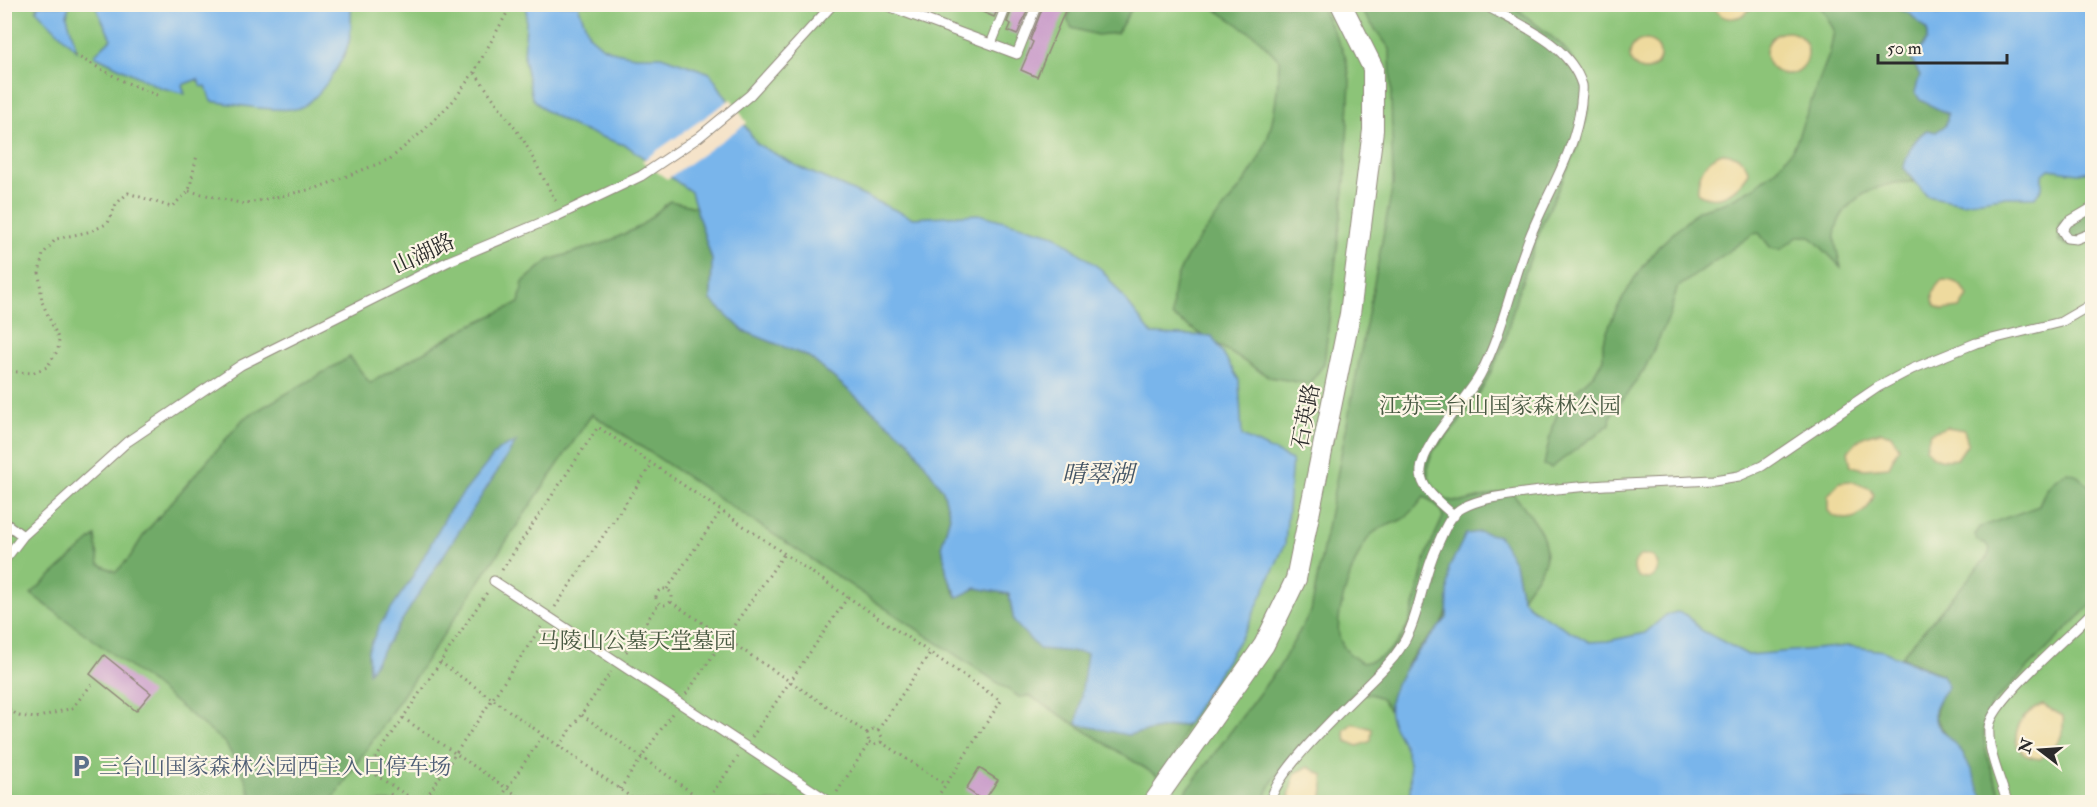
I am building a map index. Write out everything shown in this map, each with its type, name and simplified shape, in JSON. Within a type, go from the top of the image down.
[{"type":"street","name":"石英路","points":[[1154,802],[1264,645],[1296,579],[1350,314],[1373,130],[1373,69],[1341,4]]},
{"type":"lane","name":"山湖路","points":[[4,561],[23,536],[127,442],[241,365],[449,261],[562,214],[641,176],[699,137],[750,95],[833,4]]},
{"type":"lane","points":[[883,4],[1017,54],[1037,4]]},
{"type":"lane","points":[[991,44],[1007,4]]},
{"type":"lane","points":[[1454,516],[1426,489],[1420,472],[1423,459],[1431,444],[1468,397],[1500,336],[1526,245],[1569,154],[1579,118],[1582,87],[1572,63],[1547,41],[1482,4]]},
{"type":"lane","points":[[2092,208],[2068,222],[2062,230],[2067,238],[2076,239],[2092,233]]},
{"type":"lane","points":[[1270,802],[1280,779],[1304,750],[1401,650],[1420,605],[1435,551],[1460,509],[1489,498],[1551,489],[1714,480],[1739,476],[1762,466],[1878,387],[1912,369],[1976,343],[2061,322],[2092,304]]},
{"type":"lane","points":[[4,522],[23,536]]},
{"type":"lane","points":[[494,581],[830,802]]},
{"type":"lane","points":[[2007,802],[1989,740],[1989,724],[2001,704],[2092,612]]},
{"type":"path","points":[[189,191],[244,204],[317,188],[390,159],[423,131],[454,99],[474,72],[512,5]]},
{"type":"path","points":[[75,55],[125,82],[156,95]]},
{"type":"path","points":[[474,72],[524,141],[562,214]]},
{"type":"path","points":[[4,371],[32,373],[47,367],[58,350],[59,340],[42,302],[39,273],[44,254],[56,239],[92,231],[108,224],[116,204],[128,193],[171,207],[189,191],[197,155]]},
{"type":"path","points":[[417,802],[368,770],[598,427],[1001,701],[934,802]]},
{"type":"path","points":[[423,802],[652,464]]},
{"type":"path","points":[[659,603],[656,594],[659,590],[667,589],[721,511]]},
{"type":"path","points":[[620,789],[784,554]]},
{"type":"path","points":[[667,589],[672,595],[671,602]]},
{"type":"path","points":[[581,715],[706,802],[848,597]]},
{"type":"path","points":[[671,602],[867,733]]},
{"type":"path","points":[[659,603],[664,605],[671,602]]},
{"type":"path","points":[[559,746],[659,603]]},
{"type":"path","points":[[878,730],[930,653]]},
{"type":"path","points":[[440,662],[638,802]]},
{"type":"path","points":[[4,706],[19,716],[36,718],[72,708],[92,684]]},
{"type":"path","points":[[403,718],[527,802]]},
{"type":"path","points":[[867,733],[873,729],[878,730]]},
{"type":"path","points":[[878,730],[882,737],[881,742]]},
{"type":"path","points":[[867,733],[869,743],[874,745],[881,742]]},
{"type":"path","points":[[498,802],[543,735]]},
{"type":"path","points":[[881,742],[946,785]]},
{"type":"path","points":[[830,802],[869,743]]},
{"type":"path","points":[[390,794],[403,802]]},
{"type":"green space","points":[[1073,4],[1134,5],[1117,33],[1097,35],[1072,28],[1067,19]]},
{"type":"green space","name":"江苏三台山国家森林公园","points":[[5,5],[2092,5],[2092,802],[5,802]]},
{"type":"green space","points":[[1209,5],[1320,5],[1345,55],[1350,80],[1345,181],[1324,364],[1309,384],[1269,377],[1172,316],[1175,284],[1184,262],[1252,171],[1270,132],[1277,96],[1279,60],[1257,37]]},
{"type":"green space","points":[[1357,5],[1512,5],[1562,45],[1585,77],[1589,107],[1580,141],[1542,225],[1517,296],[1504,344],[1484,386],[1457,425],[1434,450],[1428,464],[1428,477],[1435,489],[1446,500],[1462,502],[1510,490],[1537,525],[1545,546],[1546,556],[1543,566],[1522,598],[1515,564],[1449,596],[1443,622],[1417,651],[1403,672],[1390,712],[1380,698],[1366,693],[1354,693],[1288,760],[1269,789],[1265,802],[1178,802],[1279,667],[1311,611],[1393,184],[1390,49]],"holes":[[[1424,497],[1439,508],[1443,517],[1427,555],[1408,624],[1391,649],[1379,658],[1362,663],[1344,647],[1338,629],[1347,585],[1359,554],[1372,534],[1404,518]]]},
{"type":"green space","points":[[1816,5],[1889,5],[1909,13],[1927,30],[1927,40],[1912,60],[1920,75],[1920,100],[1948,113],[1946,125],[1936,132],[1927,130],[1918,138],[1907,157],[1904,168],[1914,182],[1888,185],[1864,194],[1845,211],[1838,222],[1835,235],[1841,267],[1810,236],[1799,236],[1780,250],[1771,248],[1759,233],[1753,234],[1677,288],[1669,317],[1644,370],[1611,416],[1610,424],[1551,468],[1544,465],[1552,427],[1562,403],[1594,374],[1603,359],[1603,342],[1614,314],[1634,279],[1658,247],[1699,210],[1724,203],[1753,188],[1778,168],[1794,147],[1830,52],[1834,30],[1822,9]]},
{"type":"green space","points":[[670,201],[696,207],[712,260],[711,300],[744,331],[809,357],[909,441],[943,490],[950,516],[942,545],[947,575],[957,597],[976,588],[1009,594],[1014,622],[1087,652],[1127,735],[1187,724],[1165,781],[1030,696],[1019,697],[592,414],[331,802],[251,802],[245,778],[225,743],[154,685],[31,594],[95,536],[99,564],[116,572],[130,557],[145,533],[244,418],[350,357],[370,383],[467,327],[519,303],[523,282],[549,260],[607,242],[639,227]]},
{"type":"green space","points":[[2092,205],[2092,240],[2069,246],[2059,241],[2059,224]]},
{"type":"green space","points":[[2067,472],[2075,474],[2092,488],[2092,604],[1992,704],[1984,729],[1984,741],[2003,802],[1985,802],[1963,753],[1950,741],[1935,717],[1943,675],[1901,657],[1988,556],[1990,549],[1985,543],[1977,541],[1976,534],[1980,527],[2039,506],[2049,486]]},
{"type":"sand","points":[[1713,5],[1753,5],[1738,17],[1727,18],[1721,15]]},
{"type":"sand","points":[[1787,32],[1802,38],[1808,53],[1802,68],[1787,74],[1772,68],[1766,53],[1772,38]]},
{"type":"sand","points":[[1645,40],[1651,41],[1659,49],[1659,61],[1651,69],[1645,70],[1639,69],[1631,61],[1630,55],[1631,49],[1639,41]]},
{"type":"sand","points":[[1722,153],[1732,154],[1739,158],[1749,173],[1739,185],[1721,197],[1698,193],[1703,168],[1711,159]]},
{"type":"sand","points":[[1942,280],[1958,283],[1966,292],[1968,296],[1960,308],[1943,310],[1935,306],[1934,292]]},
{"type":"sand","points":[[1947,427],[1964,430],[1968,443],[1957,459],[1939,459],[1926,448],[1930,433]]},
{"type":"sand","points":[[1881,432],[1891,435],[1899,447],[1889,467],[1865,469],[1851,466],[1848,452],[1854,444],[1866,436]]},
{"type":"sand","points":[[1851,481],[1871,489],[1874,495],[1871,502],[1862,513],[1855,517],[1849,519],[1835,516],[1828,511],[1828,495],[1840,482]]},
{"type":"sand","points":[[1646,555],[1651,556],[1657,562],[1657,572],[1651,578],[1646,579],[1641,578],[1635,572],[1634,567],[1635,562],[1641,556]]},
{"type":"sand","points":[[2043,705],[2063,716],[2063,730],[2059,741],[2040,759],[2028,756],[2020,750],[2016,734],[2025,716],[2033,709]]},
{"type":"sand","points":[[1353,723],[1372,729],[1371,741],[1358,746],[1346,741],[1344,730]]},
{"type":"sand","points":[[1308,767],[1323,775],[1324,791],[1320,802],[1294,802],[1289,796],[1295,773]]},
{"type":"water","points":[[39,5],[69,5],[67,16],[77,51],[36,10]]},
{"type":"water","points":[[95,5],[351,5],[351,33],[346,50],[335,71],[320,92],[311,100],[295,109],[253,107],[211,101],[206,86],[201,87],[198,79],[182,85],[185,94],[159,87],[94,55],[111,39]]},
{"type":"water","name":"晴翠湖","points":[[527,5],[578,5],[589,35],[603,47],[635,56],[661,56],[710,73],[757,144],[799,167],[913,218],[979,214],[1055,235],[1102,270],[1152,334],[1212,336],[1239,380],[1242,436],[1292,460],[1285,544],[1247,628],[1187,724],[1127,735],[1077,724],[1087,653],[1039,649],[1014,622],[1009,594],[976,588],[958,597],[947,575],[942,544],[950,516],[943,490],[909,441],[809,357],[744,331],[711,300],[712,260],[691,192],[627,146],[576,128],[544,110],[532,98],[524,59]]},
{"type":"water","points":[[1889,5],[1936,5],[1934,8],[1937,14],[1945,12],[1949,5],[2092,5],[2092,171],[2078,173],[2049,169],[2042,175],[2042,189],[2035,197],[2001,197],[1962,203],[1927,196],[1904,168],[1905,162],[1911,147],[1918,138],[1927,130],[1936,132],[1946,125],[1948,114],[1920,100],[1915,92],[1920,75],[1912,60],[1927,40],[1927,30],[1909,13]]},
{"type":"water","points":[[516,442],[369,672],[368,651],[379,626],[410,581],[449,511],[498,450]]},
{"type":"water","points":[[1480,532],[1499,536],[1515,564],[1522,598],[1532,609],[1589,642],[1608,641],[1645,633],[1666,615],[1677,612],[1687,615],[1701,630],[1748,655],[1849,646],[1883,651],[1942,675],[1948,687],[1934,709],[1934,718],[1964,756],[1985,802],[1408,802],[1409,761],[1391,720],[1390,702],[1401,676],[1419,650],[1447,618],[1449,568],[1466,534]]},
{"type":"pier","points":[[731,99],[747,123],[667,179],[642,161]]},
{"type":"building","points":[[964,4],[1000,4],[994,17]]},
{"type":"building","points":[[1014,4],[1030,4],[1017,35],[1008,31],[1011,24],[1007,22]]},
{"type":"building","points":[[1044,4],[1068,4],[1037,77],[1021,70],[1033,42],[1030,40]]},
{"type":"building","points":[[104,655],[151,693],[136,711],[90,674]]},
{"type":"building","points":[[979,768],[998,780],[984,801],[966,789]]},
{"type":"place","name":"三台山国家森林公园西主入口停车场","points":[[81,766]]},
{"type":"park label","name":"马陵山公墓天堂墓园","points":[[637,640]]}]
